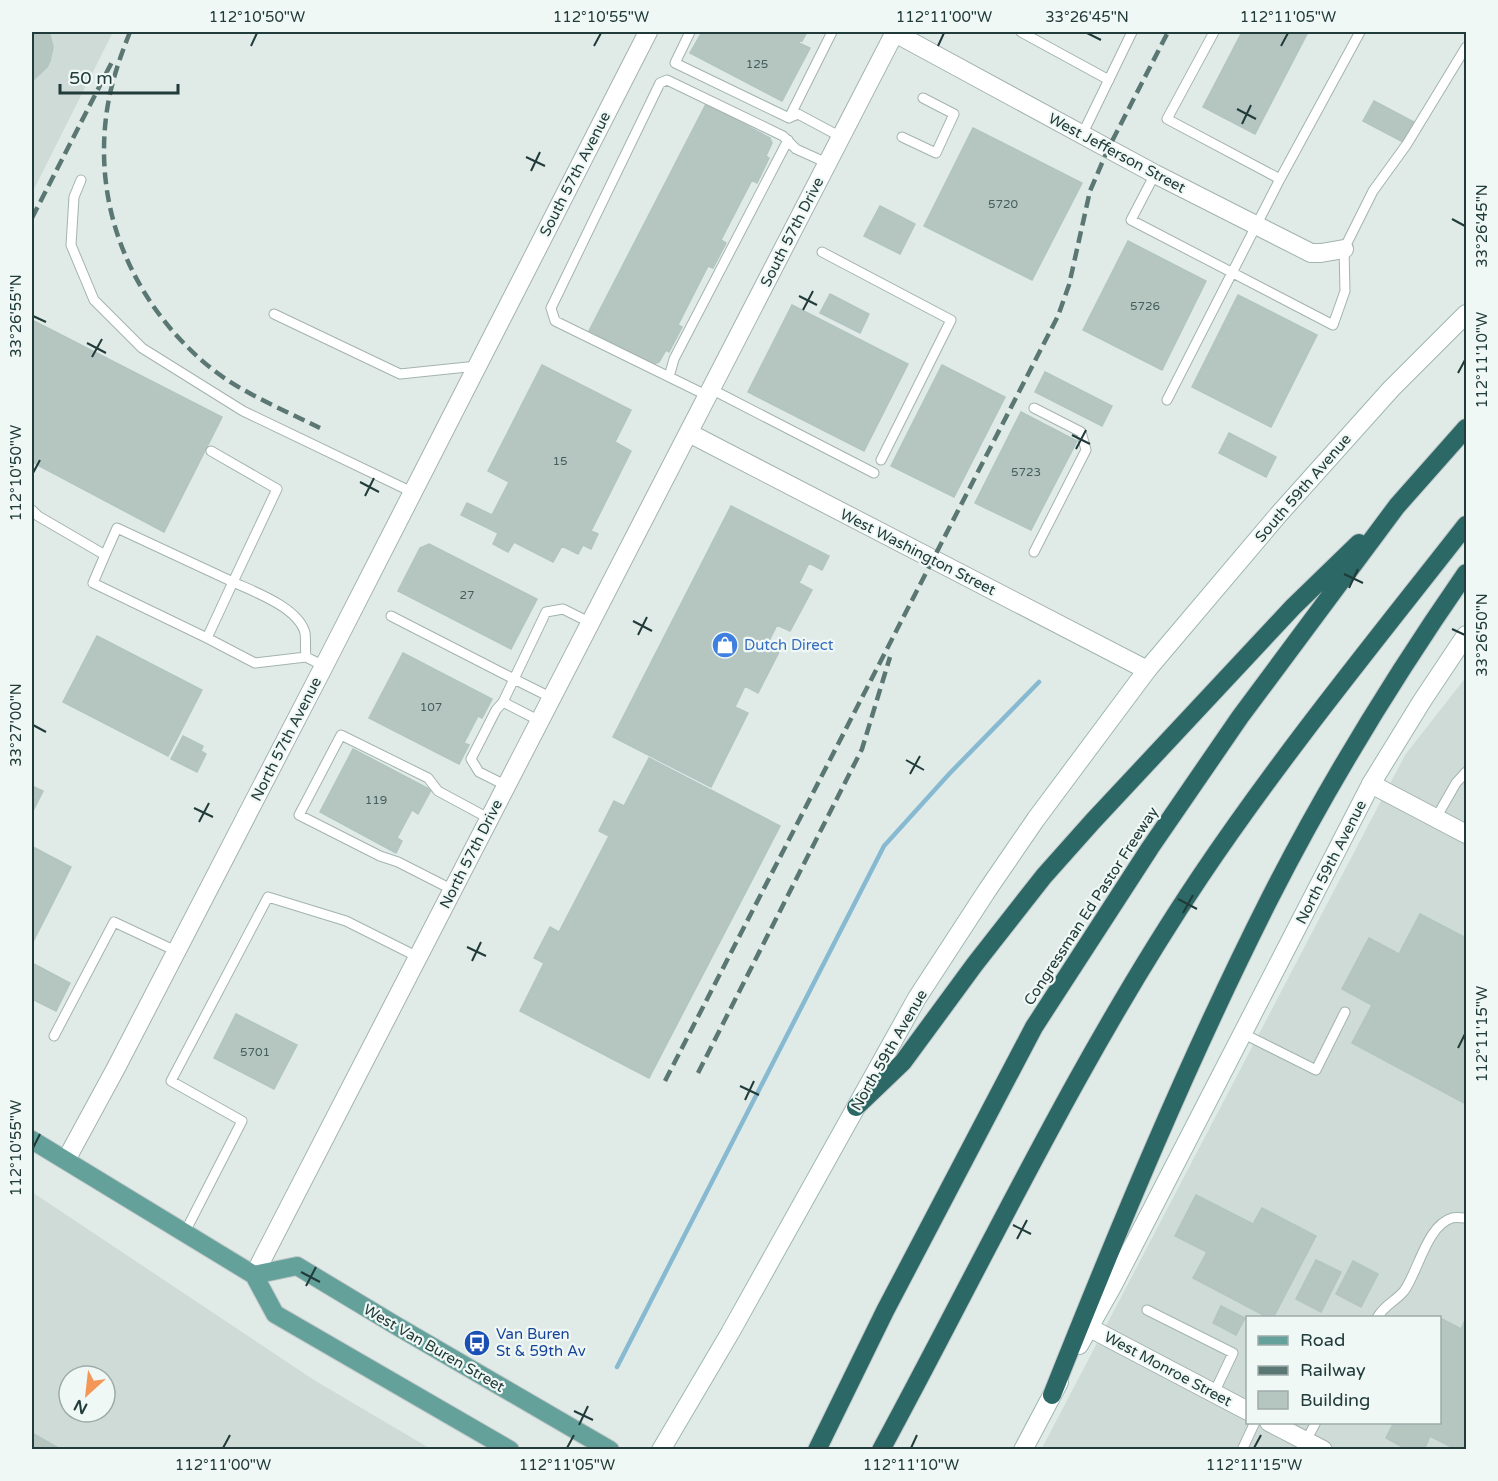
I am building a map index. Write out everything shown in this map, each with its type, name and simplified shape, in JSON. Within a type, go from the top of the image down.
[{"type":"highway","name":"Congressman Ed Pastor Freeway","points":[[817,1449],[885,1311],[1034,1027],[1150,848],[1240,717],[1398,506],[1467,428]]},
{"type":"highway","points":[[856,1107],[903,1062],[975,964],[1044,876],[1093,821],[1293,607],[1398,506]]},
{"type":"highway","points":[[881,1449],[1037,1152],[1144,966],[1200,876],[1294,746],[1467,525]]},
{"type":"highway","points":[[1052,1395],[1101,1272],[1204,1036],[1270,898],[1310,824],[1365,731],[1429,627],[1467,573]]},
{"type":"main road","points":[[32,1140],[254,1275],[275,1314],[510,1449]]},
{"type":"main road","name":"West Van Buren Street","points":[[254,1275],[297,1266],[610,1449]]},
{"type":"street","name":"South 57th Avenue","points":[[502,316],[648,32]]},
{"type":"street","name":"West Jefferson Street","points":[[895,32],[1155,174],[1311,253],[1344,249]]},
{"type":"street","name":"South 57th Drive","points":[[689,433],[895,32]]},
{"type":"street","name":"South 59th Avenue","points":[[1147,670],[1280,514],[1391,389],[1467,314]]},
{"type":"street","name":"North 57th Avenue","points":[[66,1160],[324,666],[502,316]]},
{"type":"street","name":"West Washington Street","points":[[689,433],[1147,670]]},
{"type":"street","name":"North 57th Drive","points":[[254,1275],[689,433]]},
{"type":"street","points":[[1467,636],[1422,701],[1371,784],[1467,834]]},
{"type":"street","name":"North 59th Avenue","points":[[662,1449],[730,1333],[917,998],[1036,819],[1147,670]]},
{"type":"street","name":"North 59th Avenue","points":[[1023,1449],[1113,1285],[1371,784]]},
{"type":"street","name":"West Monroe Street","points":[[1088,1327],[1246,1410]]},
{"type":"street","points":[[1273,1424],[1315,1445]]},
{"type":"lane","points":[[690,32],[675,63],[789,118],[798,114],[841,137]]},
{"type":"lane","points":[[789,118],[832,32]]},
{"type":"lane","points":[[1021,32],[1108,80]]},
{"type":"lane","points":[[1082,135],[1132,32]]},
{"type":"lane","points":[[1214,32],[1167,119],[1280,179]]},
{"type":"lane","points":[[1167,400],[1280,179],[1360,32]]},
{"type":"lane","points":[[1155,174],[1131,220],[1333,325],[1345,291],[1344,249],[1373,191],[1407,144],[1467,47]]},
{"type":"lane","points":[[828,163],[796,149],[783,136],[667,80],[660,83],[551,308],[555,321],[874,473]]},
{"type":"lane","points":[[902,137],[936,153],[954,114],[923,98]]},
{"type":"lane","points":[[669,377],[674,359],[788,140]]},
{"type":"lane","points":[[81,180],[74,197],[70,245],[94,300],[142,348],[243,411],[412,492]]},
{"type":"lane","points":[[822,252],[951,320],[881,460]]},
{"type":"lane","points":[[273,314],[400,374],[477,366]]},
{"type":"lane","points":[[1034,408],[1081,432],[1086,450],[1034,552]]},
{"type":"lane","points":[[207,638],[277,489],[211,451]]},
{"type":"lane","points":[[32,510],[38,516],[105,555]]},
{"type":"lane","points":[[306,657],[305,631],[292,613],[266,597],[117,528],[93,583],[255,663],[306,657],[324,666]]},
{"type":"lane","points":[[507,786],[479,772],[471,759],[503,702],[546,612],[563,609],[591,623]]},
{"type":"lane","points":[[391,616],[552,698]]},
{"type":"lane","points":[[503,702],[540,721]]},
{"type":"lane","points":[[453,890],[299,815],[341,735],[428,778],[438,791],[490,819]]},
{"type":"lane","points":[[1436,818],[1456,783],[1467,772]]},
{"type":"lane","points":[[185,1232],[242,1121],[171,1081],[268,897],[346,921],[418,957]]},
{"type":"lane","points":[[54,1036],[114,922],[176,951]]},
{"type":"lane","points":[[1242,1033],[1316,1070],[1345,1012]]},
{"type":"lane","points":[[1378,1316],[1404,1290],[1440,1225],[1453,1217],[1467,1218]]},
{"type":"lane","points":[[1148,1310],[1233,1353],[1214,1393]]},
{"type":"lane","points":[[1242,1449],[1254,1424]]},
{"type":"lane","points":[[1315,1445],[1316,1424]]},
{"type":"shaded area","points":[[32,32],[113,32],[32,193]]},
{"type":"shaded area","points":[[1466,677],[1466,1449],[1041,1450],[1405,755]]},
{"type":"shaded area","points":[[32,1192],[314,1380],[431,1449],[32,1449]]},
{"type":"building","points":[[32,32],[49,32],[53,47],[47,67],[32,81]]},
{"type":"building","points":[[702,32],[807,32],[799,43],[810,48],[782,101],[690,53]]},
{"type":"building","points":[[1242,32],[1308,32],[1255,134],[1203,107]]},
{"type":"building","points":[[1374,101],[1414,122],[1403,142],[1363,121]]},
{"type":"building","points":[[706,104],[770,138],[772,143],[766,156],[769,158],[757,183],[752,180],[721,240],[726,243],[713,268],[708,266],[678,325],[682,327],[669,352],[666,350],[659,362],[654,364],[589,331]]},
{"type":"building","points":[[973,128],[1082,183],[1032,280],[924,226]]},
{"type":"building","points":[[880,206],[915,224],[900,254],[864,236]]},
{"type":"building","points":[[1128,241],[1206,281],[1162,370],[1083,330]]},
{"type":"building","points":[[830,294],[869,314],[860,333],[820,313]]},
{"type":"building","points":[[1238,295],[1317,335],[1271,427],[1192,387]]},
{"type":"building","points":[[792,305],[908,364],[864,451],[748,392]]},
{"type":"building","points":[[32,320],[222,417],[164,532],[32,462]]},
{"type":"building","points":[[542,365],[631,410],[615,442],[631,451],[591,531],[598,534],[591,549],[583,545],[578,554],[562,546],[553,562],[514,542],[508,552],[493,544],[498,533],[461,515],[467,503],[492,515],[509,482],[488,471]]},
{"type":"building","points":[[942,365],[1005,397],[954,497],[891,466]]},
{"type":"building","points":[[1045,372],[1112,406],[1102,426],[1035,392]]},
{"type":"building","points":[[1021,412],[1077,441],[1031,530],[975,503]]},
{"type":"building","points":[[1229,433],[1276,457],[1266,477],[1219,453]]},
{"type":"building","points":[[731,506],[829,556],[822,570],[809,563],[799,583],[812,590],[790,631],[777,625],[767,645],[779,652],[758,693],[745,686],[735,707],[748,713],[711,787],[613,737]]},
{"type":"building","points":[[429,544],[537,599],[511,649],[398,591],[420,548]]},
{"type":"building","points":[[97,636],[202,690],[168,756],[63,702]]},
{"type":"building","points":[[403,653],[492,699],[482,718],[478,716],[464,743],[469,745],[459,764],[369,718]]},
{"type":"building","points":[[183,736],[203,746],[201,751],[206,754],[197,772],[171,759]]},
{"type":"building","points":[[353,749],[431,790],[418,814],[412,810],[397,838],[402,841],[396,853],[320,812]]},
{"type":"building","points":[[649,758],[780,826],[649,1078],[520,1011],[544,963],[534,958],[550,927],[559,932],[609,836],[599,831],[614,801],[624,806]]},
{"type":"building","points":[[32,786],[43,791],[32,813]]},
{"type":"building","points":[[33,847],[71,867],[32,944],[32,849]]},
{"type":"building","points":[[1420,914],[1466,938],[1466,1104],[1352,1043],[1372,1005],[1342,989],[1369,938],[1399,954]]},
{"type":"building","points":[[32,963],[70,983],[56,1011],[32,999]]},
{"type":"building","points":[[236,1014],[297,1045],[274,1089],[214,1058]]},
{"type":"building","points":[[1196,1195],[1253,1224],[1262,1208],[1316,1236],[1274,1316],[1265,1316],[1193,1278],[1207,1252],[1175,1236]]},
{"type":"building","points":[[1316,1260],[1341,1272],[1321,1312],[1296,1299]]},
{"type":"building","points":[[1353,1261],[1378,1274],[1361,1307],[1336,1294]]},
{"type":"building","points":[[1221,1306],[1245,1318],[1236,1335],[1213,1323]]},
{"type":"building","points":[[1466,1318],[1466,1450],[1457,1450],[1430,1436],[1424,1450],[1408,1450],[1386,1438],[1393,1424],[1441,1424],[1441,1319],[1461,1329]]},
{"type":"building","points":[[32,1433],[62,1450],[32,1450]]},
{"type":"waterway","points":[[617,1367],[884,846],[950,773],[1039,682]]},
{"type":"railway","points":[[130,32],[111,90],[104,148],[106,184],[113,220],[125,254],[141,286],[161,316],[184,344],[212,369],[251,394],[320,428]]},
{"type":"railway","points":[[665,1081],[1058,316],[1069,285],[1090,191],[1108,149],[1168,32]]},
{"type":"railway","points":[[32,218],[114,58]]},
{"type":"railway","points":[[698,1073],[862,749],[890,657]]},
{"type":"place","name":"Dutch Direct","points":[[725,645]]},
{"type":"place","name":"Van Buren St & 59th Av","points":[[477,1343]]}]
